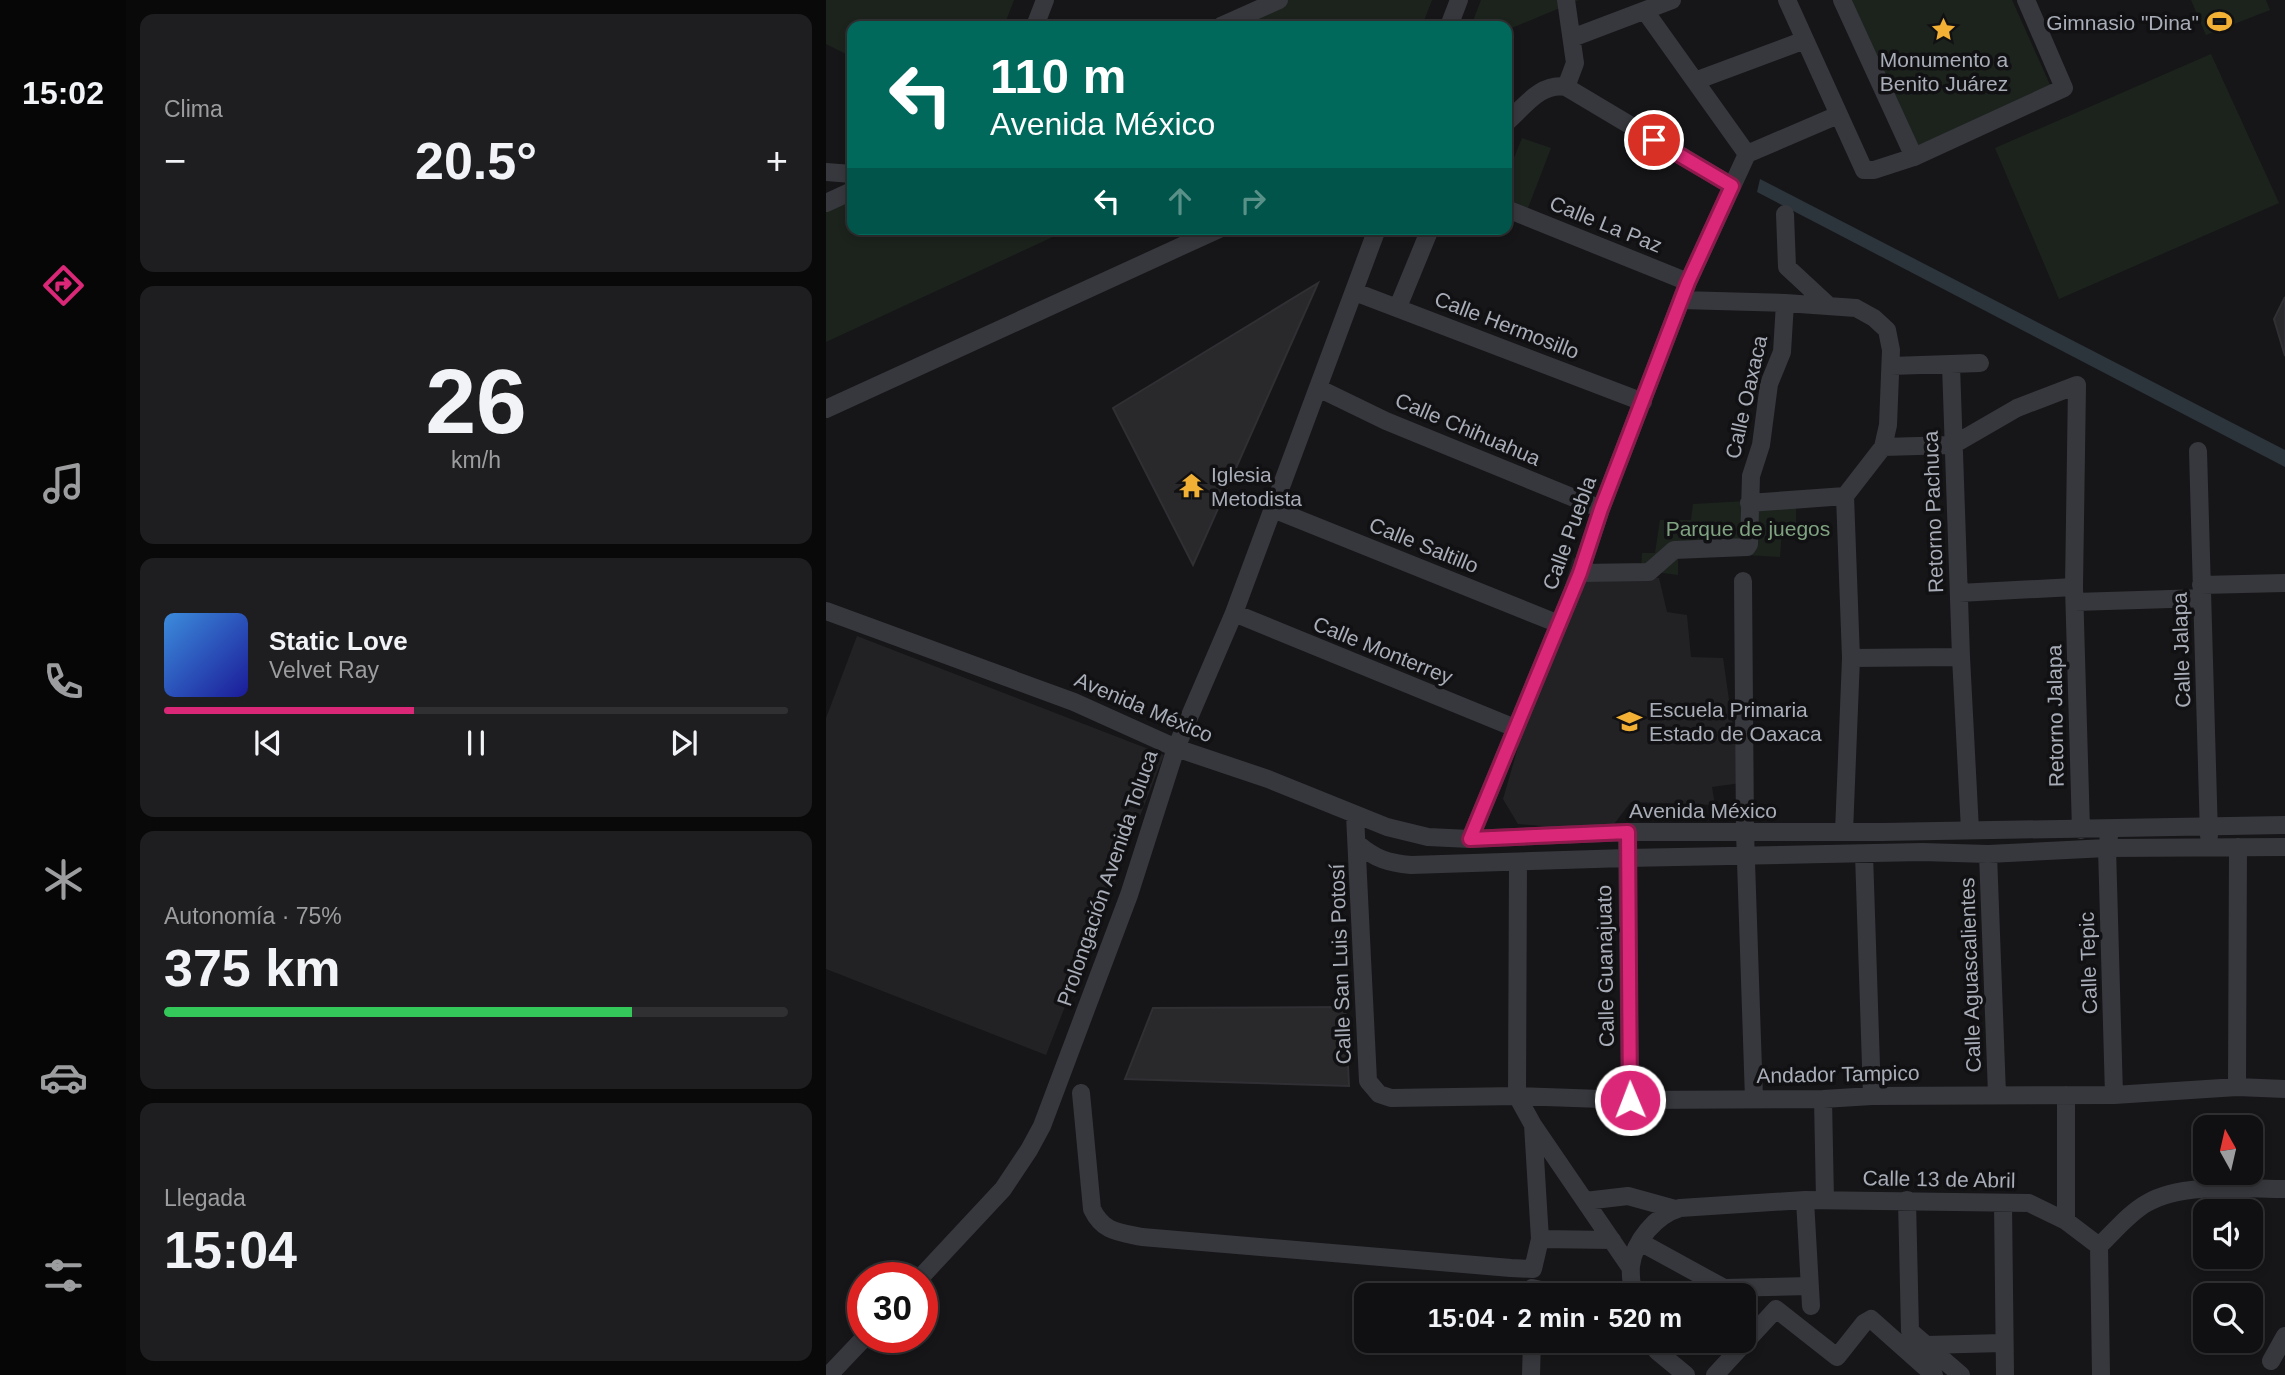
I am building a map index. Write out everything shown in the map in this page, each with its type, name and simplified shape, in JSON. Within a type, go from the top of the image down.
[{"type":"street","points":[[1037,21],[1045,0]]},
{"type":"street","points":[[1232,21],[1279,0]]},
{"type":"street","points":[[1451,21],[1459,0]]},
{"type":"street","points":[[1566,0],[1572,38],[1567,79]]},
{"type":"street","points":[[1572,38],[1672,0]]},
{"type":"street","points":[[1787,0],[1864,170],[1914,157],[2064,88],[2026,0]]},
{"type":"street","points":[[1842,0],[1914,157]]},
{"type":"street","points":[[1645,11],[1695,81],[1740,170]]},
{"type":"street","points":[[1695,81],[1805,40]]},
{"type":"street","points":[[1512,118],[1546,87],[1567,79],[1740,170]]},
{"type":"street","points":[[1740,170],[1838,115]]},
{"type":"street","name":"Calle Puebla","points":[[1470,839],[1580,573],[1601,509],[1688,282],[1740,170]]},
{"type":"street","points":[[826,172],[847,174]]},
{"type":"street","points":[[826,203],[847,193]]},
{"type":"street","name":"Calle La Paz","points":[[1512,211],[1688,282]]},
{"type":"street","points":[[1785,214],[1787,267],[1828,306]]},
{"type":"street","points":[[826,409],[1206,235]]},
{"type":"street","name":"Prolongación Avenida Toluca","points":[[935,1262],[1003,1189],[1042,1126],[1129,895],[1176,748],[1234,613],[1375,235]]},
{"type":"street","points":[[1398,307],[1428,235]]},
{"type":"street","name":"Calle Hermosillo","points":[[1355,292],[1643,402]]},
{"type":"street","points":[[1681,300],[1856,308],[1874,318],[1887,330],[1891,405],[1883,447],[1845,496],[1851,658],[1844,832]]},
{"type":"street","name":"Calle Oaxaca","points":[[1580,573],[1649,572],[1674,550],[1744,548],[1749,544],[1751,476],[1761,445],[1769,384],[1782,352],[1785,303]]},
{"type":"street","points":[[1891,366],[1980,363]]},
{"type":"street","name":"Retorno Pachuca","points":[[1951,365],[1970,830]]},
{"type":"street","name":"Retorno Jalapa","points":[[1953,445],[2017,408],[2077,385],[2075,595],[2081,830]]},
{"type":"street","name":"Calle Chihuahua","points":[[1318,388],[1386,421],[1601,509]]},
{"type":"street","points":[[1883,447],[1953,445]]},
{"type":"street","name":"Calle Jalapa","points":[[2198,451],[2208,848]]},
{"type":"street","points":[[1749,503],[1845,496]]},
{"type":"street","name":"Calle Saltillo","points":[[1273,509],[1559,624]]},
{"type":"street","points":[[1743,581],[1745,832],[1754,1099]]},
{"type":"street","points":[[1959,593],[2075,595],[2201,591],[2285,583]]},
{"type":"street","name":"Avenida México","points":[[826,611],[1074,702],[1176,748],[1268,779],[1387,827],[1428,837],[1470,839],[1628,832],[2081,830],[2285,825]]},
{"type":"street","name":"Calle Monterrey","points":[[1234,613],[1515,728]]},
{"type":"street","points":[[1851,658],[1961,657]]},
{"type":"street","name":"Calle San Luis Potosí","points":[[1355,815],[1368,1081],[1379,1094],[1391,1098]]},
{"type":"street","name":"Calle Tepic","points":[[2110,829],[2107,848],[2114,1095]]},
{"type":"street","name":"Calle Guanajuato","points":[[1628,832],[1626,858],[1630,1100]]},
{"type":"street","points":[[1358,844],[1377,859],[1411,865],[1626,858],[1988,854],[2107,848],[2285,846]]},
{"type":"street","points":[[2237,1087],[2238,847]]},
{"type":"street","points":[[1864,854],[1871,1096]]},
{"type":"street","name":"Calle Aguascalientes","points":[[1988,854],[1997,1094]]},
{"type":"street","points":[[1518,862],[1517,1096],[1533,1125],[1630,1267],[1632,1283]]},
{"type":"street","name":"Andador Tampico","points":[[1391,1098],[1517,1096],[1630,1100],[1823,1099],[1997,1094],[2114,1095],[2237,1087],[2285,1088]]},
{"type":"street","points":[[1081,1093],[1092,1209],[1099,1223],[1115,1231],[1142,1237],[1533,1269]]},
{"type":"street","points":[[2066,1095],[2066,1221]]},
{"type":"street","points":[[1823,1099],[1825,1200]]},
{"type":"street","points":[[1532,1283],[1540,1239],[1533,1125]]},
{"type":"street","points":[[2101,1375],[2099,1246],[2144,1204],[2156,1198],[2185,1190],[2285,1189]]},
{"type":"street","points":[[1585,1201],[1628,1196],[1675,1209]]},
{"type":"street","points":[[1805,1200],[1811,1306]]},
{"type":"street","name":"Calle 13 de Abril","points":[[1675,1209],[1729,1203],[1805,1200],[2029,1203],[2066,1221],[2099,1246]]},
{"type":"street","points":[[1907,1200],[1910,1331],[1961,1375]]},
{"type":"street","points":[[2003,1203],[2003,1343],[2006,1375]]},
{"type":"street","points":[[1630,1267],[1640,1242],[1665,1212],[1675,1209]]},
{"type":"street","points":[[1540,1239],[1612,1240]]},
{"type":"street","points":[[1640,1242],[1724,1288],[1810,1286]]},
{"type":"street","points":[[1715,1375],[1776,1309],[1837,1357],[1864,1323],[1871,1319],[1934,1375]]},
{"type":"street","points":[[2271,1362],[2285,1336]]},
{"type":"street","points":[[1926,1345],[2003,1343]]},
{"type":"street","points":[[829,1375],[849,1353]]},
{"type":"street","points":[[1531,1375],[1532,1353]]},
{"type":"street","points":[[1659,1353],[1686,1375]]},
{"type":"shaded area","points":[[1760,179],[2285,450],[2285,467],[1757,192]]},
{"type":"shaded area","name":"Escuela Primaria Estado de Oaxaca","points":[[1573,558],[1632,575],[1659,578],[1667,612],[1687,615],[1691,657],[1723,658],[1741,783],[1712,787],[1715,805],[1631,802],[1614,824],[1554,827],[1518,824],[1503,799]]},
{"type":"shaded area","points":[[857,636],[1164,755],[1046,1055],[826,969],[826,718]]},
{"type":"green space","points":[[826,0],[1014,0],[1006,21],[847,21],[847,54],[826,44]]},
{"type":"green space","points":[[1284,0],[1432,0],[1424,21],[1236,21]]},
{"type":"green space","points":[[1481,0],[1579,0],[1512,28],[1512,21],[1473,21]]},
{"type":"green space","points":[[1849,0],[2012,0],[2051,87],[1915,147]]},
{"type":"green space","name":"Gimnasio \"Dina\"","points":[[2191,0],[2266,0],[2270,10],[2206,35]]},
{"type":"green space","points":[[2211,54],[2279,203],[2059,299],[1995,148]]},
{"type":"green space","points":[[1522,138],[1551,148],[1528,208],[1512,201],[1512,163]]},
{"type":"green space","points":[[847,189],[847,235],[1057,235],[826,342],[826,197]]},
{"type":"green space","name":"Parque de juegos","points":[[1796,501],[1796,525],[1782,530],[1780,557],[1678,551],[1678,575],[1641,570],[1642,553],[1655,553],[1660,520],[1691,520],[1693,504]]},
{"type":"building","name":"Iglesia Metodista","points":[[1318,283],[1193,565],[1113,408]]},
{"type":"building","points":[[2285,297],[2285,356],[2274,319]]},
{"type":"building","points":[[1345,1007],[1349,1086],[1125,1079],[1153,1008]]},
{"type":"place","name":"Gimnasio \"Dina\"","points":[[2219,22]]},
{"type":"place","name":"Monumento a Benito Juárez","points":[[1944,30]]},
{"type":"place","name":"Iglesia Metodista","points":[[1191,486]]},
{"type":"place","name":"Escuela Primaria Estado de Oaxaca","points":[[1629,721]]},
{"type":"route","points":[[1630,1100],[1626,858],[1628,832],[1470,839],[1586,558],[1601,509],[1688,282],[1732,186],[1654,140]]}]
